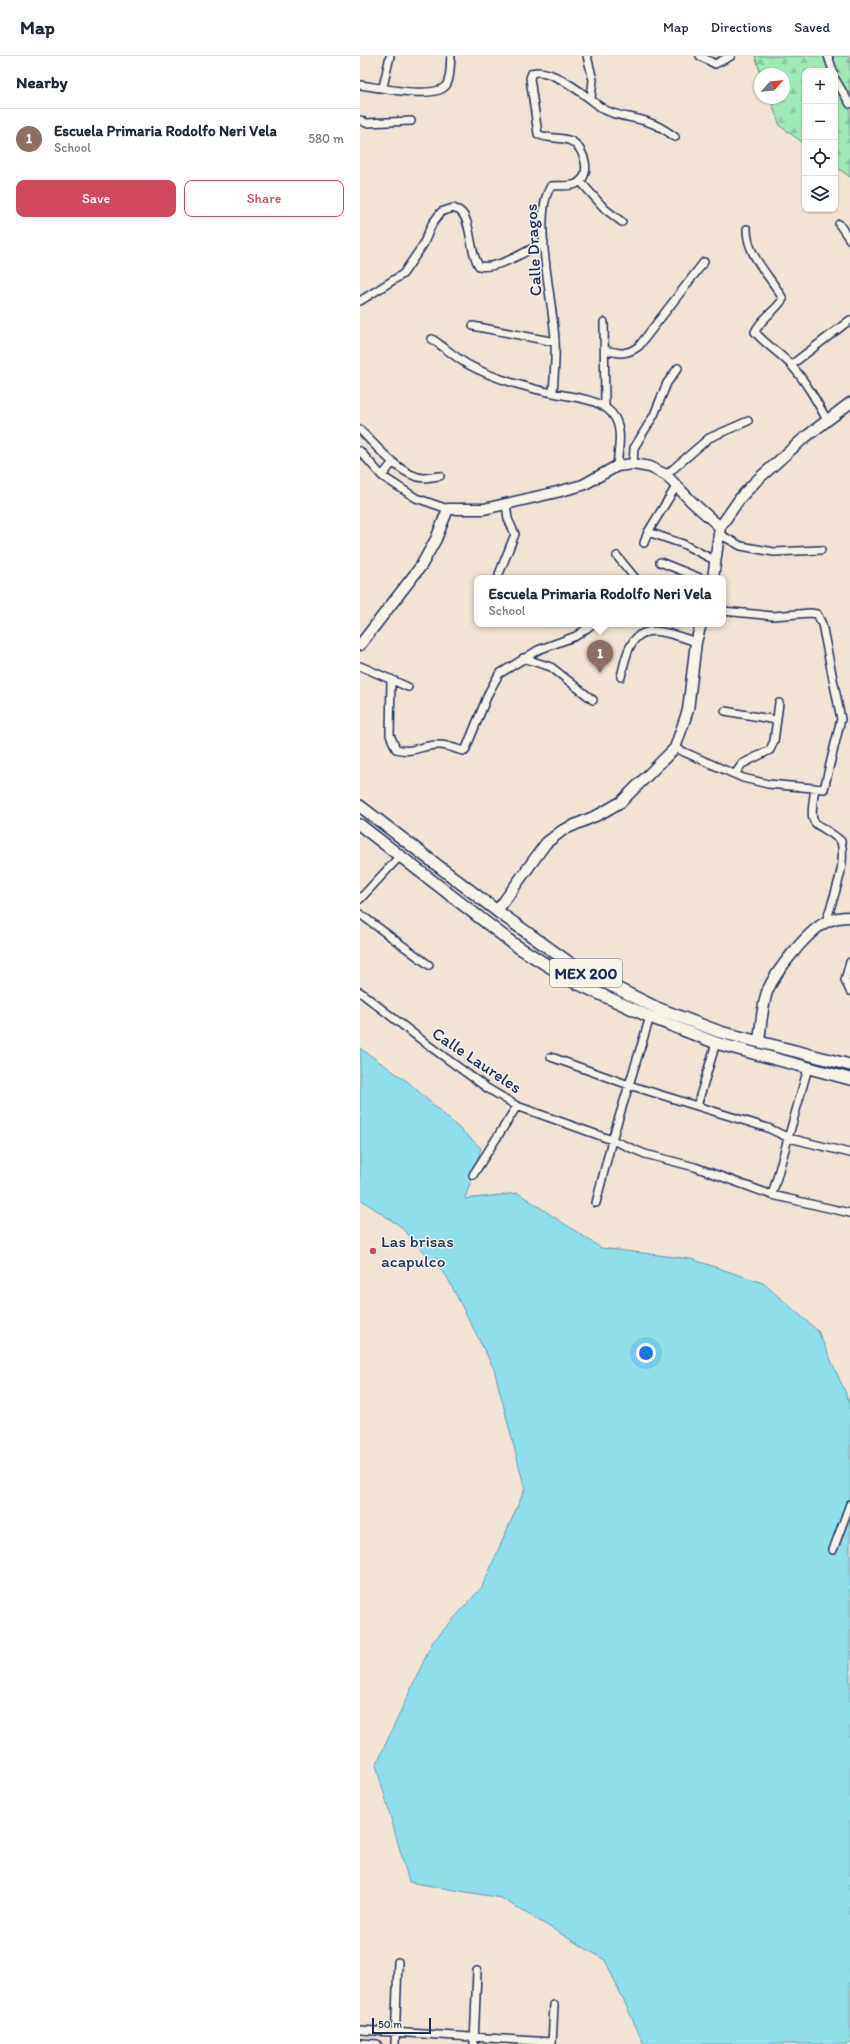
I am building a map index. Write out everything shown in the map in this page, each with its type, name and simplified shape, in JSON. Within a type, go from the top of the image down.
[{"type":"main road","name":"MEX 200","points":[[360,806],[497,911],[578,969],[657,1008],[720,1032],[850,1065]]},
{"type":"main road","points":[[360,817],[402,854],[509,932],[544,946]]},
{"type":"main road","name":"MEX 200","points":[[360,825],[402,854],[515,945],[574,982],[650,1017],[716,1043],[850,1079]]},
{"type":"street","points":[[383,87],[390,56]]},
{"type":"street","points":[[360,85],[416,92],[431,92],[442,89],[447,83],[451,56]]},
{"type":"street","points":[[587,56],[593,80],[590,98]]},
{"type":"street","points":[[700,56],[715,64],[731,56]]},
{"type":"street","points":[[828,56],[831,68]]},
{"type":"street","points":[[622,222],[605,208],[580,182],[585,175],[585,158],[581,149],[571,141],[546,138],[538,134],[530,78],[532,73],[542,71],[556,77],[590,98],[600,107],[616,114],[648,122],[675,137]]},
{"type":"street","points":[[838,84],[850,104]]},
{"type":"street","points":[[360,120],[366,123],[411,120]]},
{"type":"street","name":"Calle Dragos","points":[[554,393],[555,342],[544,242],[546,194],[551,186],[574,185],[580,182]]},
{"type":"street","points":[[360,300],[403,274],[423,245],[432,224],[441,212],[453,208],[462,212],[466,221],[476,261],[479,266],[487,266],[514,258],[544,242]]},
{"type":"street","points":[[839,224],[850,240]]},
{"type":"street","points":[[747,229],[747,240],[758,262],[783,299],[778,308],[759,324],[755,332],[764,342],[791,365],[812,391],[827,420]]},
{"type":"street","points":[[605,350],[619,354],[630,353],[639,346],[704,262]]},
{"type":"street","points":[[791,365],[850,320]]},
{"type":"street","points":[[604,322],[605,407]]},
{"type":"street","points":[[472,326],[555,342]]},
{"type":"street","points":[[432,339],[467,364],[483,372],[554,393],[589,400],[605,407],[615,417],[619,435],[617,466]]},
{"type":"street","points":[[633,464],[632,459],[634,448],[654,415],[667,383],[678,368]]},
{"type":"street","points":[[714,575],[719,530],[741,497],[756,481],[827,420],[850,403]]},
{"type":"street","points":[[666,475],[709,438],[748,421]]},
{"type":"street","points":[[360,430],[393,462],[412,475],[424,478],[440,476]]},
{"type":"street","points":[[360,451],[382,476],[416,498],[448,509],[484,509],[584,485],[617,466],[633,464],[650,467],[666,475],[719,530],[741,546],[774,552],[821,550]]},
{"type":"street","points":[[382,476],[393,462]]},
{"type":"street","points":[[644,543],[648,532],[677,485]]},
{"type":"street","points":[[499,574],[515,534],[508,519],[506,503]]},
{"type":"street","points":[[360,645],[420,566],[436,539],[448,509]]},
{"type":"street","points":[[648,532],[683,544],[716,561]]},
{"type":"street","points":[[617,556],[633,575]]},
{"type":"street","points":[[660,562],[692,575]]},
{"type":"street","points":[[676,748],[735,774],[768,784],[824,789],[841,719],[822,624],[817,614],[810,612],[773,616],[726,611]]},
{"type":"street","points":[[391,679],[390,735],[396,749],[408,752],[428,745],[442,744],[465,751],[489,692],[499,674],[538,650],[576,636],[589,627]]},
{"type":"street","points":[[497,911],[546,842],[563,830],[600,814],[621,802],[676,748],[688,710],[696,642],[700,627]]},
{"type":"street","points":[[621,676],[628,653],[636,638],[645,633],[654,631],[696,642]]},
{"type":"street","points":[[523,658],[551,667],[593,700]]},
{"type":"street","points":[[360,666],[408,687]]},
{"type":"street","points":[[735,774],[742,764],[770,750],[774,741],[779,703]]},
{"type":"street","points":[[725,711],[776,720]]},
{"type":"street","points":[[815,788],[811,813],[813,821],[818,827],[842,841],[843,849],[840,870],[826,922]]},
{"type":"street","points":[[360,899],[402,854]]},
{"type":"street","points":[[360,914],[429,965]]},
{"type":"street","points":[[759,1041],[764,1004],[774,980],[806,938],[826,922],[840,917],[850,917]]},
{"type":"street","points":[[850,962],[845,980],[850,991]]},
{"type":"street","name":"Calle Laureles","points":[[360,992],[487,1088],[517,1106],[612,1140],[645,1154],[695,1167],[772,1195],[850,1213]]},
{"type":"street","points":[[596,1202],[612,1140],[650,1017]]},
{"type":"street","points":[[697,1106],[716,1043]]},
{"type":"street","points":[[551,1057],[629,1085],[768,1128],[789,1138],[850,1153]]},
{"type":"street","points":[[772,1195],[808,1068]]},
{"type":"street","points":[[473,1175],[517,1106]]},
{"type":"street","points":[[832,1550],[850,1504]]},
{"type":"street","points":[[395,2044],[398,1962]]},
{"type":"street","points":[[474,2041],[477,1971]]},
{"type":"street","points":[[360,2030],[396,2032],[474,2041],[552,2043],[554,2005]]},
{"type":"street","points":[[360,2043],[377,2044]]},
{"type":"green space","points":[[755,56],[850,56],[850,177],[838,168],[838,68],[802,68],[802,142],[780,126],[772,104],[790,104],[790,68],[759,68]]},
{"type":"water","points":[[360,1048],[408,1082],[481,1148],[465,1199],[518,1193],[601,1248],[691,1259],[763,1283],[818,1331],[850,1403],[850,2044],[644,2044],[605,1960],[501,1898],[409,1882],[376,1765],[432,1643],[482,1587],[525,1489],[494,1369],[447,1277],[400,1226],[360,1199]]},
{"type":"place","name":"Escuela Primaria Rodolfo Neri Vela","points":[[600,673]]},
{"type":"place","name":"Las brisas acapulco","points":[[373,1251]]}]
